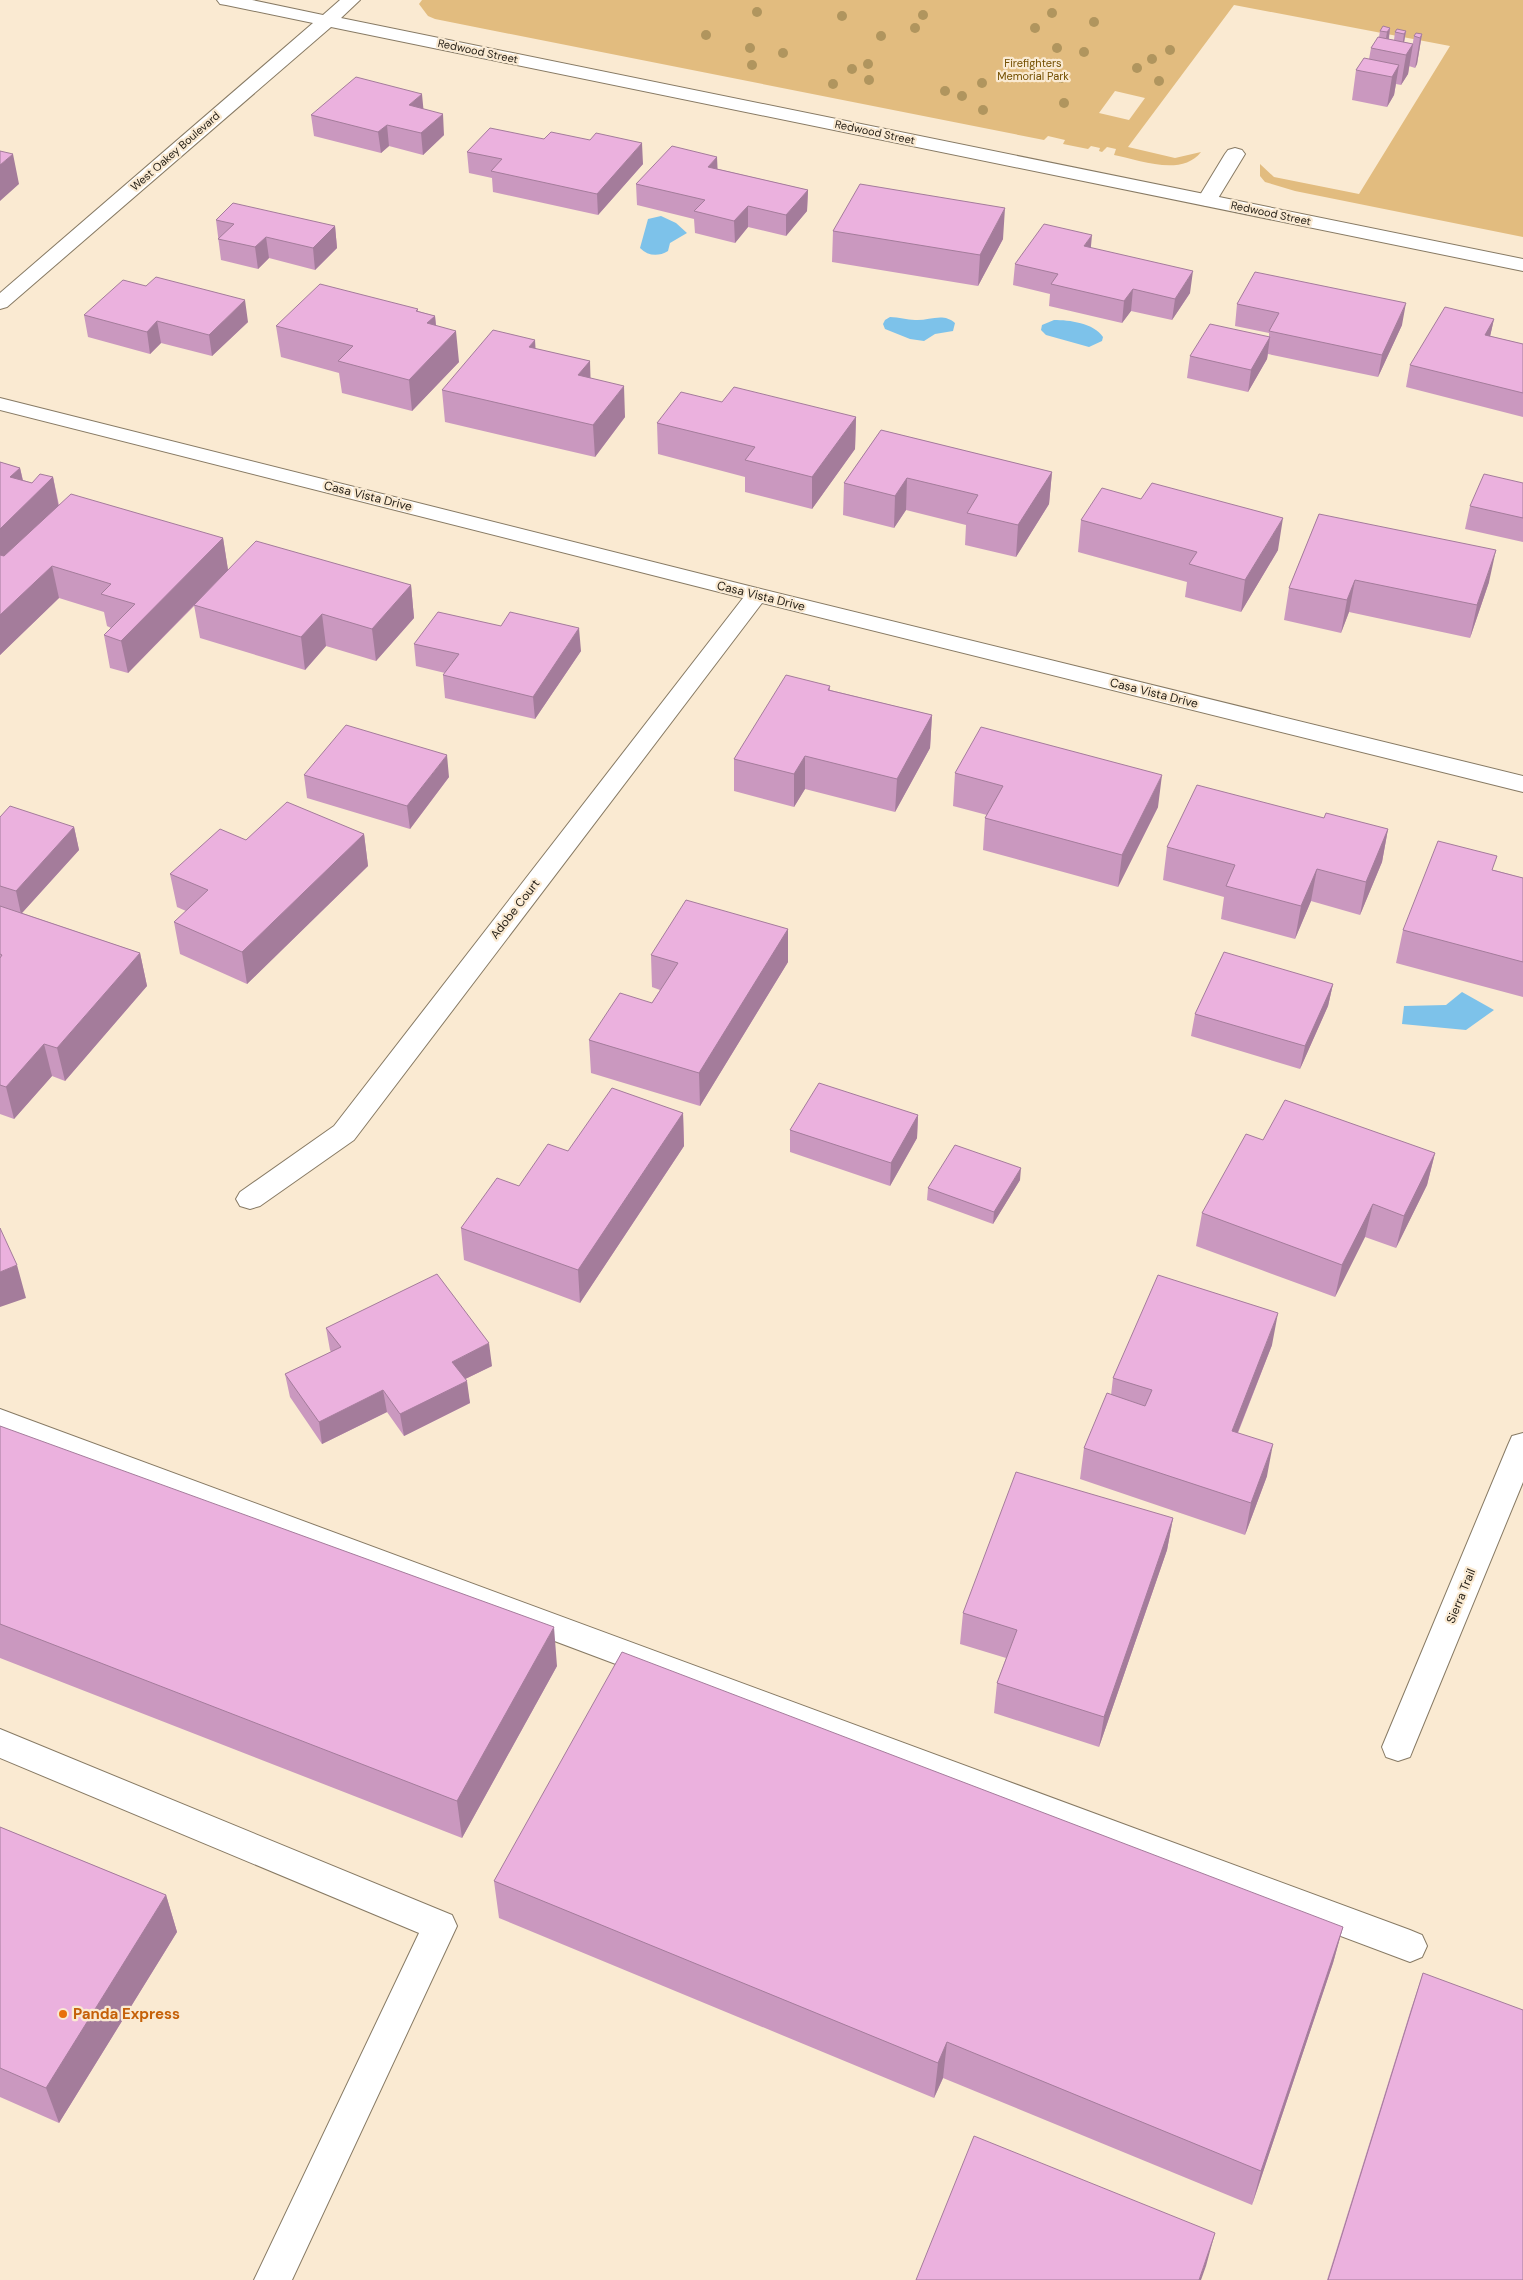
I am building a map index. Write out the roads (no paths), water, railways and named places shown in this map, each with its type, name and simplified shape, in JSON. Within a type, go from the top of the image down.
[{"type":"street","name":"Redwood Street","points":[[226,0],[1523,265]]},
{"type":"street","name":"West Oakey Boulevard","points":[[0,303],[351,0]]},
{"type":"street","points":[[1207,200],[1235,154]]},
{"type":"street","name":"Casa Vista Drive","points":[[0,404],[757,595],[1523,784]]},
{"type":"street","name":"Adobe Court","points":[[250,1200],[344,1133],[757,595]]},
{"type":"street","points":[[0,1420],[1410,1946]]},
{"type":"street","name":"Sierra Trail","points":[[1398,1747],[1523,1445]]},
{"type":"street","points":[[0,1743],[440,1926],[273,2280]]},
{"type":"water","points":[[661,216],[676,223],[687,233],[670,243],[668,251],[653,255],[640,248],[648,219]]},
{"type":"water","points":[[890,317],[920,320],[941,317],[955,323],[953,331],[935,334],[924,341],[910,339],[885,329],[883,324]]},
{"type":"water","points":[[1054,320],[1074,322],[1094,328],[1103,337],[1102,341],[1089,347],[1046,335],[1041,330],[1042,325]]},
{"type":"water","points":[[1462,992],[1494,1010],[1466,1030],[1402,1024],[1404,1006],[1446,1005]]},
{"type":"place","name":"Panda Express","points":[[63,2014]]},
{"type":"park label","name":"Firefighters Memorial Park","points":[[1033,69]]}]
